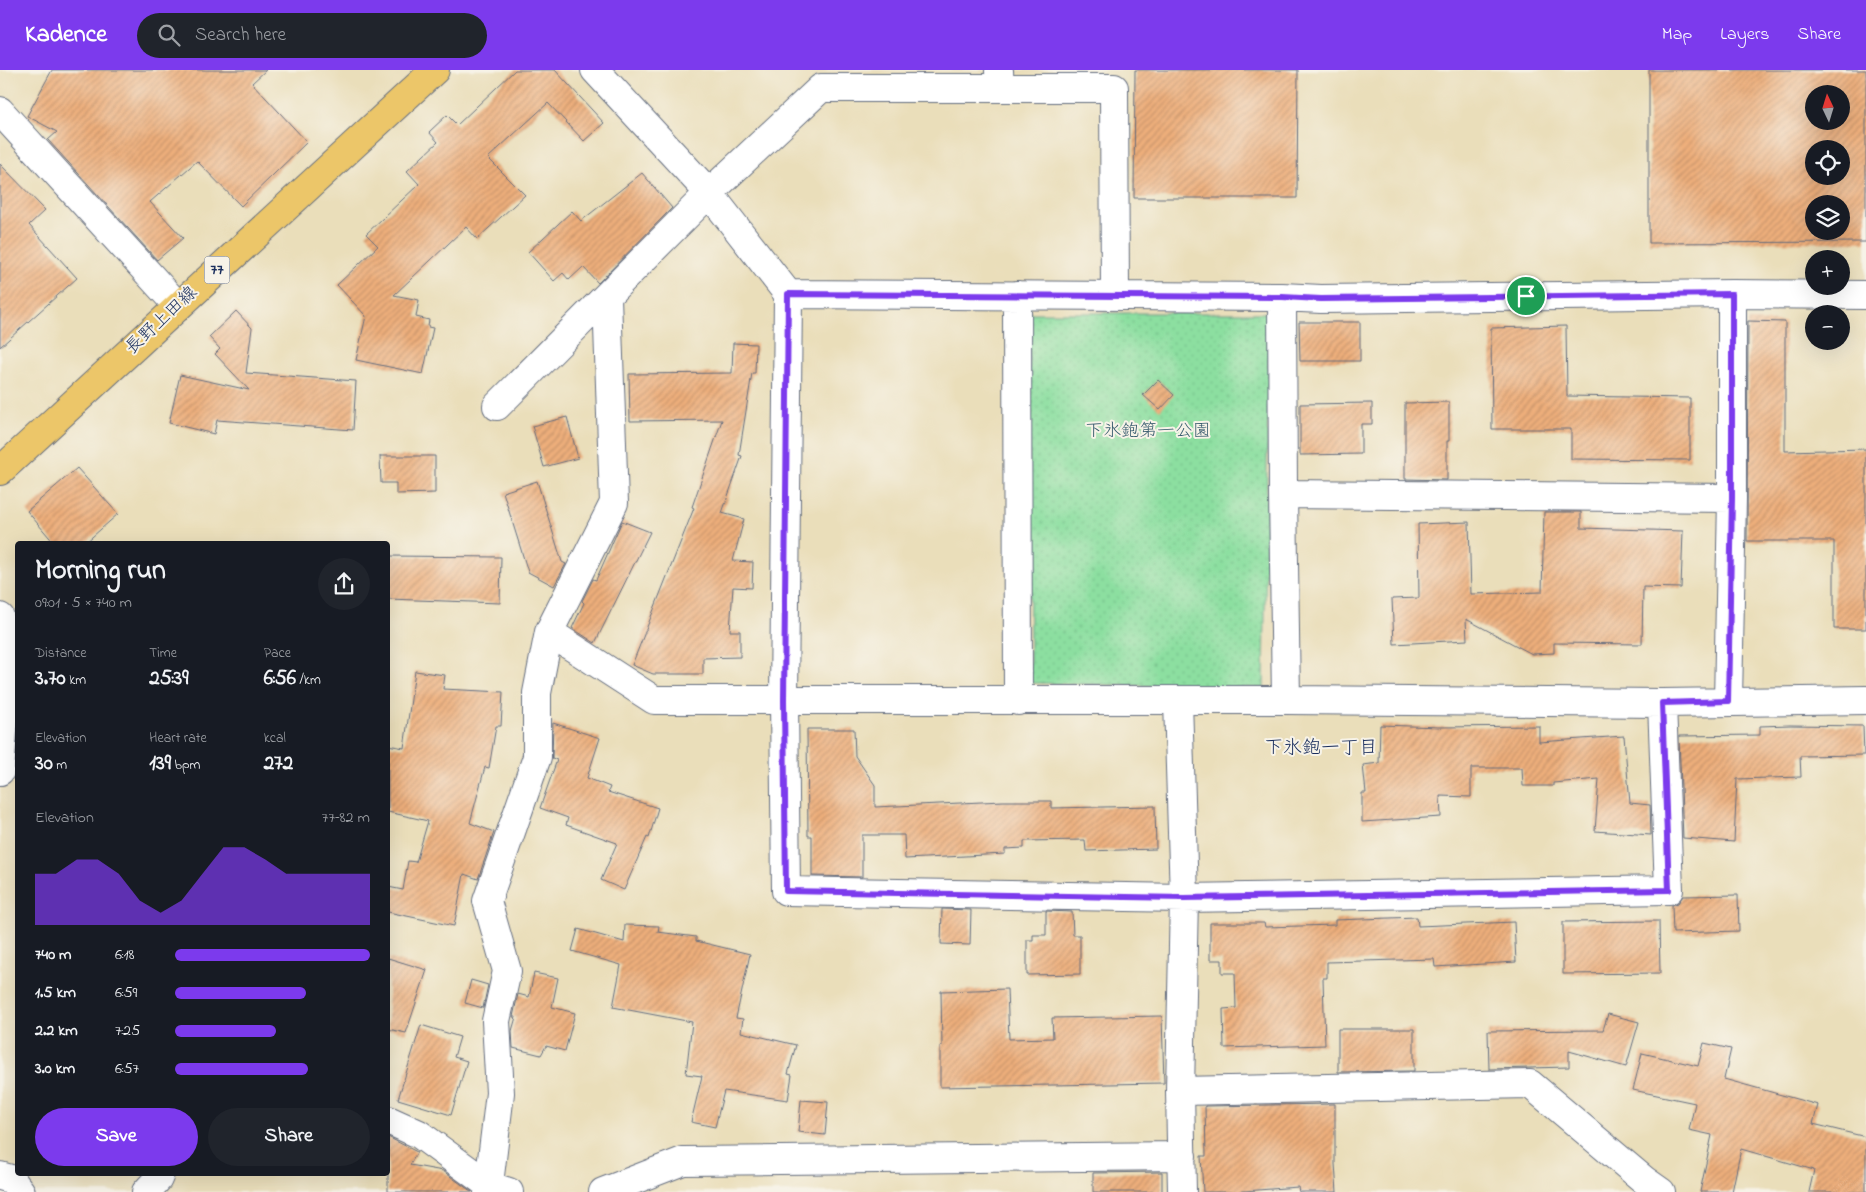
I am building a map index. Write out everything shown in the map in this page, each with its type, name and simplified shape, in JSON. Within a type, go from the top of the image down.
[{"type":"main road","name":"長野上田線","points":[[0,472],[435,70]]},
{"type":"street","points":[[595,70],[709,192],[788,294],[784,700],[786,891],[1184,898],[1669,890],[1662,703]]},
{"type":"street","points":[[497,406],[709,192],[821,88],[999,79],[1114,88],[1115,295]]},
{"type":"street","points":[[0,112],[178,306]]},
{"type":"street","points":[[788,294],[1115,295],[1321,299],[1732,294],[1866,295]]},
{"type":"street","points":[[1728,701],[1732,498],[1732,294]]},
{"type":"street","points":[[1017,295],[1018,700]]},
{"type":"street","points":[[496,1190],[500,1093],[496,1021],[507,971],[487,901],[537,757],[537,693],[549,632],[614,503],[607,297]]},
{"type":"street","points":[[1282,297],[1286,700]]},
{"type":"street","points":[[1283,494],[1732,498]]},
{"type":"street","points":[[0,618],[5,706],[0,771]]},
{"type":"street","points":[[549,632],[654,700],[1286,700],[1662,703],[1866,700]]},
{"type":"street","points":[[1178,701],[1184,898],[1180,1091],[1182,1192]]},
{"type":"street","points":[[1180,1091],[1530,1084],[1644,1180],[1662,1192]]},
{"type":"street","points":[[390,1121],[419,1134],[496,1190]]},
{"type":"street","points":[[603,1192],[683,1161],[1182,1156]]},
{"type":"street","points":[[0,1176],[11,1179],[21,1192]]},
{"type":"street","points":[[146,1192],[159,1176]]},
{"type":"green space","name":"下氷鉋第一公園","points":[[1029,313],[1269,313],[1264,688],[1030,683]]},
{"type":"building","points":[[52,70],[266,70],[252,83],[307,142],[241,206],[197,161],[150,202],[183,238],[157,260],[48,140],[57,132],[27,116]]},
{"type":"building","points":[[515,70],[555,70],[604,123],[584,141],[548,103],[488,158],[525,195],[477,239],[466,227],[394,295],[419,300],[416,317],[429,320],[428,327],[433,328],[423,374],[356,360],[366,316],[337,285],[378,246],[366,234],[419,184],[407,171],[438,142],[429,132],[447,115],[457,125]]},
{"type":"building","points":[[1135,70],[1298,70],[1297,198],[1134,198]]},
{"type":"building","points":[[1649,70],[1866,70],[1866,242],[1649,243]]},
{"type":"building","points":[[0,164],[45,210],[29,225],[77,278],[0,347]]},
{"type":"building","points":[[642,173],[672,208],[598,283],[583,267],[569,280],[563,273],[554,281],[528,252],[572,211],[581,221]]},
{"type":"building","points":[[236,311],[252,328],[246,373],[356,381],[353,430],[217,420],[214,434],[169,423],[180,375],[249,390],[215,354],[220,349],[209,337]]},
{"type":"building","points":[[1748,321],[1785,322],[1785,451],[1866,449],[1866,629],[1834,629],[1834,541],[1747,541]]},
{"type":"building","points":[[1299,322],[1360,322],[1360,361],[1300,361]]},
{"type":"building","points":[[1566,326],[1567,396],[1690,398],[1690,460],[1571,459],[1571,429],[1492,429],[1491,328]]},
{"type":"building","points":[[733,343],[756,344],[755,373],[752,373],[739,455],[742,456],[722,513],[744,519],[733,561],[753,562],[752,588],[733,587],[730,631],[740,631],[740,657],[703,658],[703,674],[653,674],[632,665],[694,508],[692,507],[722,420],[630,421],[629,374],[732,373]]},
{"type":"building","points":[[1158,380],[1174,395],[1160,410],[1143,395]]},
{"type":"building","points":[[1449,402],[1447,480],[1405,479],[1405,403]]},
{"type":"building","points":[[1372,403],[1372,424],[1361,424],[1361,454],[1300,455],[1300,404]]},
{"type":"building","points":[[567,417],[578,458],[544,467],[532,426]]},
{"type":"building","points":[[380,456],[435,456],[435,493],[396,494],[396,483],[381,483]]},
{"type":"building","points":[[77,468],[118,514],[87,541],[52,541],[27,511]]},
{"type":"building","points":[[537,481],[562,562],[566,564],[554,586],[528,572],[503,492]]},
{"type":"building","points":[[1544,512],[1581,512],[1581,528],[1683,531],[1681,588],[1643,587],[1642,644],[1554,643],[1554,653],[1532,654],[1466,619],[1467,640],[1394,644],[1392,599],[1419,598],[1418,524],[1469,522],[1471,594],[1542,592]]},
{"type":"building","points":[[622,521],[650,532],[595,643],[572,628],[584,603],[582,601],[593,579],[596,580]]},
{"type":"building","points":[[390,556],[501,557],[500,603],[390,599]]},
{"type":"building","points":[[415,671],[445,675],[443,689],[503,692],[501,726],[496,726],[489,768],[485,767],[470,823],[494,832],[478,879],[464,874],[454,926],[390,912],[390,887],[403,890],[408,861],[416,862],[428,821],[390,812],[390,745],[404,748]]},
{"type":"building","points":[[553,723],[600,738],[587,778],[610,787],[608,792],[658,808],[649,838],[647,837],[624,890],[601,880],[617,843],[566,825],[568,818],[540,808],[557,760],[552,758]]},
{"type":"building","points":[[1380,725],[1440,727],[1539,726],[1539,742],[1624,736],[1630,803],[1650,805],[1651,835],[1595,831],[1599,779],[1553,783],[1553,786],[1523,786],[1522,768],[1471,768],[1471,797],[1440,796],[1441,817],[1362,822],[1362,793],[1366,793],[1363,765],[1379,763]]},
{"type":"building","points":[[1760,726],[1863,726],[1864,755],[1800,756],[1801,777],[1737,779],[1734,842],[1683,838],[1679,736],[1760,735]]},
{"type":"building","points":[[807,729],[854,729],[855,756],[875,785],[875,807],[1003,801],[1051,801],[1051,808],[1155,806],[1156,849],[1086,851],[1085,840],[1024,841],[1024,848],[1005,849],[1005,854],[905,859],[904,835],[862,835],[862,877],[812,876],[812,836],[808,836]]},
{"type":"building","points":[[1738,895],[1739,931],[1673,933],[1672,905],[1678,903],[1683,896]]},
{"type":"building","points":[[942,909],[971,910],[970,945],[941,944]]},
{"type":"building","points":[[1046,911],[1072,912],[1073,935],[1080,935],[1080,974],[1027,975],[1027,940],[1033,940],[1033,935],[1046,935]]},
{"type":"building","points":[[1417,917],[1418,926],[1514,922],[1516,962],[1435,967],[1434,959],[1327,962],[1327,978],[1323,978],[1325,1045],[1224,1048],[1223,1009],[1236,1008],[1235,973],[1222,973],[1222,960],[1210,960],[1210,923],[1264,923],[1265,927],[1335,925],[1335,920]]},
{"type":"building","points":[[1659,921],[1660,973],[1563,974],[1563,922]]},
{"type":"building","points":[[625,925],[659,926],[658,932],[696,937],[696,941],[750,954],[736,1018],[743,1019],[741,1032],[796,1045],[788,1074],[792,1075],[788,1100],[724,1091],[715,1127],[691,1122],[702,1076],[686,1074],[692,1022],[613,1007],[621,965],[572,951],[578,929],[624,942]]},
{"type":"building","points":[[390,959],[427,970],[406,1033],[390,1029]]},
{"type":"building","points":[[534,973],[558,978],[552,1007],[575,1013],[565,1051],[546,1046],[541,1055],[513,1048],[512,1031],[516,1017],[513,1017],[518,994],[529,997]]},
{"type":"building","points":[[471,980],[488,985],[483,1008],[465,1003]]},
{"type":"building","points":[[1007,989],[1009,1039],[1053,1038],[1052,1018],[1162,1016],[1164,1083],[940,1087],[940,1046],[942,1046],[941,991]]},
{"type":"building","points":[[1608,1014],[1639,1022],[1626,1067],[1569,1051],[1569,1067],[1489,1069],[1488,1031],[1603,1030]]},
{"type":"building","points":[[421,1025],[460,1037],[454,1057],[467,1061],[451,1115],[398,1099]]},
{"type":"building","points":[[1338,1029],[1414,1029],[1414,1071],[1338,1072]]},
{"type":"building","points":[[1704,1043],[1731,1049],[1724,1079],[1818,1105],[1813,1124],[1866,1137],[1866,1192],[1809,1192],[1814,1170],[1741,1149],[1732,1192],[1700,1192],[1712,1135],[1689,1130],[1695,1103],[1633,1090],[1642,1053],[1698,1066]]},
{"type":"building","points":[[801,1100],[828,1102],[825,1135],[798,1132]]},
{"type":"building","points":[[1335,1104],[1337,1192],[1299,1192],[1298,1187],[1203,1192],[1201,1156],[1206,1156],[1205,1106]]},
{"type":"building","points":[[390,1138],[417,1152],[410,1165],[443,1171],[472,1192],[388,1192]]},
{"type":"building","points":[[1162,1172],[1162,1192],[1093,1192],[1093,1173]]},
{"type":"district","name":"下氷鉋一丁目","points":[[1321,748]]},
{"type":"route","points":[[788,294],[1282,297],[1321,299],[1526,296],[1732,294],[1732,498],[1728,701],[1662,703],[1669,890],[1184,898],[786,891],[784,700],[788,294]]}]
